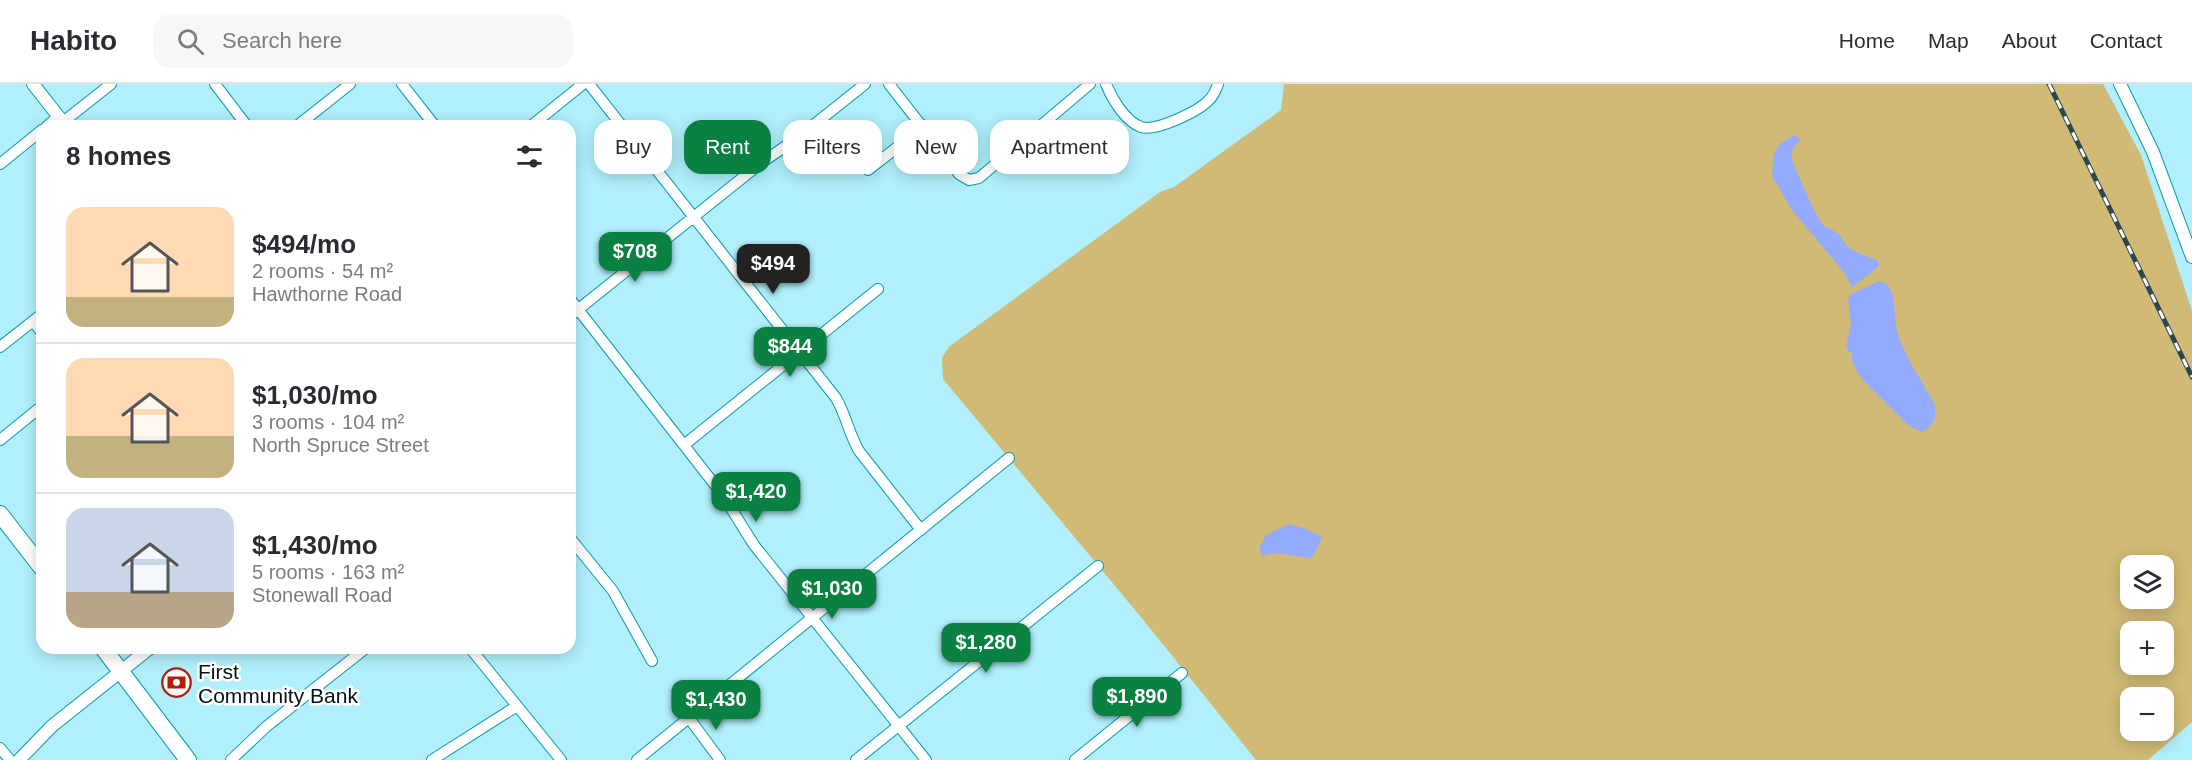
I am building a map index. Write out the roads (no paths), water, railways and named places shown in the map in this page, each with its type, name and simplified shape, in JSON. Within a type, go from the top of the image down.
[{"type":"main road","points":[[0,514],[36,559]]},
{"type":"main road","points":[[107,654],[188,760]]},
{"type":"street","points":[[33,84],[62,120]]},
{"type":"street","points":[[64,120],[111,84]]},
{"type":"street","points":[[215,84],[242,120]]},
{"type":"street","points":[[305,120],[350,84]]},
{"type":"street","points":[[402,84],[430,120]]},
{"type":"street","points":[[538,120],[583,84]]},
{"type":"street","points":[[589,84],[839,404],[851,437],[859,451],[921,530]]},
{"type":"street","points":[[576,311],[760,163],[796,140],[865,84]]},
{"type":"street","points":[[889,84],[918,120]]},
{"type":"street","points":[[959,174],[966,179],[979,178],[1090,84]]},
{"type":"street","points":[[1106,84],[1116,102],[1131,120],[1141,127],[1149,128],[1162,125],[1203,105],[1215,92],[1218,84]]},
{"type":"street","points":[[2120,84],[2153,152],[2192,257]]},
{"type":"street","points":[[0,164],[36,135]]},
{"type":"street","points":[[882,159],[894,150]]},
{"type":"street","points":[[684,445],[878,289]]},
{"type":"street","points":[[576,315],[684,445],[722,494],[754,545],[926,760]]},
{"type":"street","points":[[0,347],[36,319]]},
{"type":"street","points":[[33,321],[36,325]]},
{"type":"street","points":[[0,440],[36,411]]},
{"type":"street","points":[[637,760],[1009,458]]},
{"type":"street","points":[[576,546],[612,591],[652,661]]},
{"type":"street","points":[[856,760],[1098,566]]},
{"type":"street","points":[[19,760],[52,726],[142,654]]},
{"type":"street","points":[[231,760],[267,726],[358,654]]},
{"type":"street","points":[[475,654],[561,760]]},
{"type":"street","points":[[1075,760],[1182,673]]},
{"type":"street","points":[[432,760],[517,706]]},
{"type":"street","points":[[689,718],[720,760]]},
{"type":"street","points":[[0,748],[10,760]]},
{"type":"water","points":[[1794,135],[1800,139],[1791,152],[1793,163],[1823,225],[1839,234],[1847,246],[1854,251],[1879,261],[1877,268],[1852,287],[1844,272],[1792,210],[1772,176],[1774,154],[1780,144]]},
{"type":"water","points":[[1879,281],[1885,283],[1892,292],[1898,335],[1933,401],[1935,415],[1933,423],[1922,432],[1909,426],[1861,378],[1852,361],[1852,354],[1846,348],[1851,323],[1848,299],[1851,294]]},
{"type":"water","points":[[1289,524],[1322,537],[1314,555],[1310,558],[1275,553],[1262,556],[1259,548],[1266,535]]},
{"type":"railway","points":[[2049,84],[2192,377]]},
{"type":"place","name":"First Community Bank","points":[[177,683]]}]
